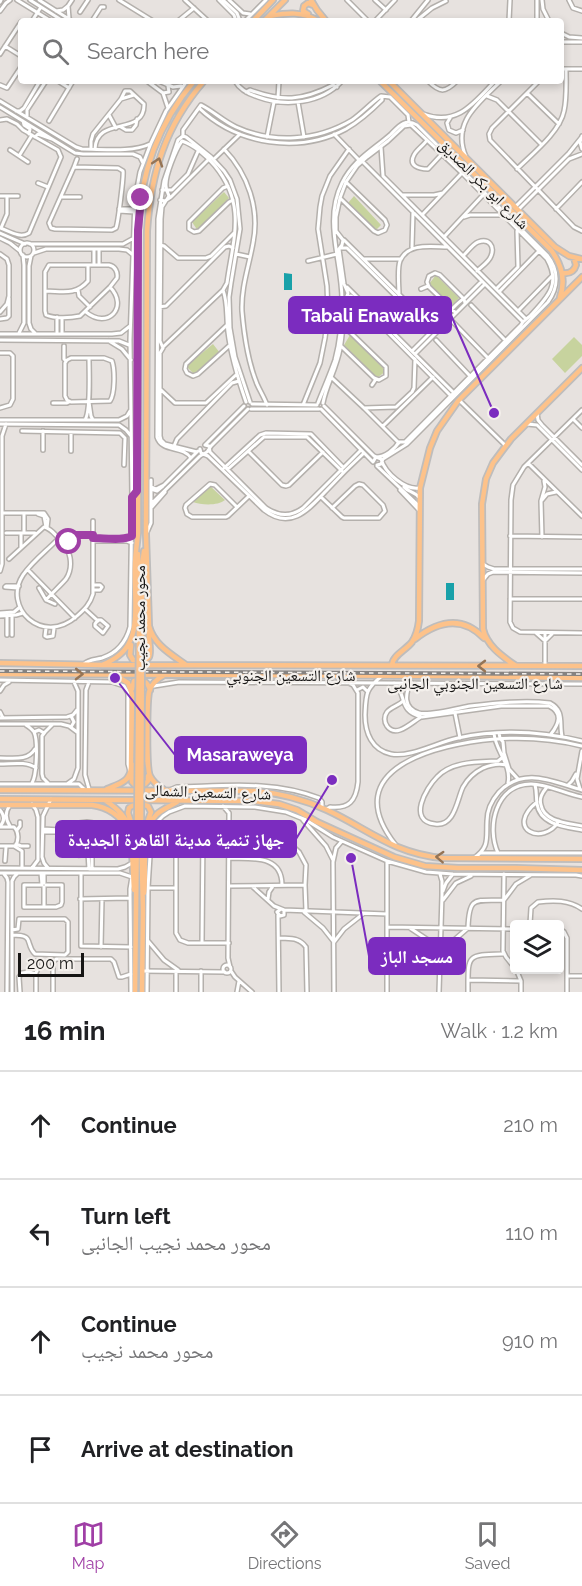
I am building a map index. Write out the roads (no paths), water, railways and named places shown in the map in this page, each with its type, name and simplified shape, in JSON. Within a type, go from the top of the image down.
[{"type":"main road","points":[[256,18],[271,0]]},
{"type":"main road","points":[[268,18],[285,0]]},
{"type":"main road","points":[[311,17],[303,11],[303,8],[306,3],[312,2],[324,18]]},
{"type":"main road","points":[[270,16],[291,13],[311,17]]},
{"type":"main road","name":"محور محمد نجيب","points":[[141,635],[134,437],[138,351],[135,263],[138,220],[141,198],[157,135],[192,84]]},
{"type":"main road","name":"محور محمد نجيب","points":[[186,665],[161,646],[150,630],[146,534],[147,231],[152,184],[167,138],[179,116],[202,84]]},
{"type":"main road","name":"شارع ابو بكر الصديق","points":[[384,84],[481,177],[551,250],[562,273]]},
{"type":"main road","name":"شارع ابو بكر الصديق","points":[[391,84],[406,103],[421,113],[467,159],[481,177],[559,251],[582,259]]},
{"type":"main road","points":[[559,300],[563,282],[562,273],[573,271],[576,265],[574,258]]},
{"type":"main road","points":[[419,632],[420,488],[430,448],[454,397],[582,277]]},
{"type":"main road","points":[[138,330],[143,333],[146,326]]},
{"type":"main road","points":[[138,351],[140,344],[146,345]]},
{"type":"main road","points":[[516,666],[499,654],[482,633],[484,487],[489,470],[506,446],[582,370]]},
{"type":"main road","points":[[146,475],[151,480]]},
{"type":"main road","points":[[132,497],[137,491]]},
{"type":"main road","name":"محور محمد نجيب","points":[[102,665],[117,658],[123,652],[134,626],[138,533]]},
{"type":"main road","name":"محور محمد نجيب","points":[[142,992],[145,971],[138,783],[142,566],[146,534]]},
{"type":"main road","points":[[392,665],[392,660],[406,649],[419,632],[434,626],[450,623],[469,626],[482,633]]},
{"type":"main road","points":[[129,638],[130,657],[137,661],[145,661],[151,653],[150,630]]},
{"type":"main road","name":"شارع التسعين الجنوبي","points":[[0,663],[516,666],[582,664]]},
{"type":"main road","points":[[286,665],[290,668],[288,676]]},
{"type":"main road","points":[[301,676],[299,671],[302,665]]},
{"type":"main road","name":"شارع التسعين الجنوبي","points":[[0,674],[582,678]]},
{"type":"main road","points":[[57,674],[57,680]]},
{"type":"main road","points":[[112,674],[124,680],[132,691]]},
{"type":"main road","points":[[151,688],[145,681],[139,680],[133,683],[131,773],[133,784],[143,784],[148,781],[148,717],[151,688],[157,679],[165,674]]},
{"type":"main road","points":[[188,675],[188,682]]},
{"type":"main road","points":[[453,676],[453,682]]},
{"type":"main road","points":[[133,717],[135,777],[138,783]]},
{"type":"main road","points":[[138,783],[143,774],[145,729],[148,717]]},
{"type":"main road","points":[[148,771],[155,783],[168,790]]},
{"type":"main road","points":[[104,790],[124,781],[131,773]]},
{"type":"main road","name":"شارع التسعين الشمالى","points":[[0,790],[269,792],[293,797],[324,808],[398,848],[431,857],[582,859]]},
{"type":"main road","points":[[233,791],[217,796],[233,803]]},
{"type":"main road","points":[[309,802],[311,796]]},
{"type":"main road","name":"شارع التسعين الشمالى","points":[[0,799],[270,802],[377,853],[425,866],[454,871],[498,868],[580,871]]},
{"type":"main road","points":[[104,800],[120,811],[125,818],[129,824],[132,842]]},
{"type":"main road","points":[[146,841],[148,829],[154,817],[163,810],[183,802]]},
{"type":"main road","points":[[0,805],[92,805],[116,815],[132,842]]},
{"type":"main road","points":[[135,911],[132,826],[128,810],[134,805],[145,805],[151,812],[146,827],[146,879],[143,911]]},
{"type":"main road","name":"محور محمد نجيب","points":[[130,991],[139,827]]},
{"type":"main road","points":[[513,857],[507,860],[507,864],[516,868]]},
{"type":"main road","points":[[490,858],[501,863],[498,868]]},
{"type":"street","points":[[0,11],[10,0]]},
{"type":"street","points":[[17,0],[46,18]]},
{"type":"street","points":[[30,0],[58,18]]},
{"type":"street","points":[[39,0],[68,18]]},
{"type":"street","points":[[46,0],[47,5]]},
{"type":"street","points":[[56,11],[63,10],[72,0]]},
{"type":"street","points":[[80,12],[88,0]]},
{"type":"street","points":[[119,0],[148,18]]},
{"type":"street","points":[[185,0],[205,18]]},
{"type":"street","points":[[219,0],[236,18]]},
{"type":"street","points":[[223,0],[237,13],[238,18]]},
{"type":"street","points":[[229,0],[243,13],[252,14]]},
{"type":"street","points":[[248,18],[271,0]]},
{"type":"street","points":[[346,0],[365,18]]},
{"type":"street","points":[[375,0],[386,10]]},
{"type":"street","points":[[378,18],[395,0]]},
{"type":"street","points":[[414,18],[429,0]]},
{"type":"street","points":[[441,0],[447,0]]},
{"type":"street","points":[[420,18],[447,0]]},
{"type":"street","points":[[508,0],[510,18]]},
{"type":"street","points":[[537,0],[537,18]]},
{"type":"street","points":[[542,0],[548,18]]},
{"type":"street","points":[[569,0],[573,8],[582,11]]},
{"type":"street","points":[[68,6],[70,18]]},
{"type":"street","points":[[38,18],[41,7]]},
{"type":"street","points":[[94,18],[100,7],[104,7]]},
{"type":"street","points":[[182,18],[194,8]]},
{"type":"street","points":[[35,18],[39,14]]},
{"type":"street","points":[[0,54],[18,26]]},
{"type":"street","points":[[564,34],[582,40]]},
{"type":"street","points":[[564,42],[582,40]]},
{"type":"street","points":[[5,46],[18,54]]},
{"type":"street","points":[[517,169],[559,124],[565,110],[566,69],[582,69]]},
{"type":"street","points":[[0,85],[5,88],[9,86],[18,72]]},
{"type":"street","points":[[16,111],[24,108],[38,84]]},
{"type":"street","points":[[28,119],[27,110],[44,84]]},
{"type":"street","points":[[64,84],[69,87]]},
{"type":"street","points":[[49,121],[72,84]]},
{"type":"street","points":[[151,84],[163,93],[168,108]]},
{"type":"street","points":[[163,93],[169,92],[168,84]]},
{"type":"street","points":[[170,84],[183,86]]},
{"type":"street","points":[[237,84],[246,92],[270,99],[302,100],[322,95],[340,84]]},
{"type":"street","points":[[278,98],[279,84]]},
{"type":"street","points":[[431,84],[443,90],[449,89],[454,84]]},
{"type":"street","points":[[421,113],[436,118],[451,117],[465,111],[496,84]]},
{"type":"street","points":[[467,159],[463,147],[463,130],[469,113],[497,84]]},
{"type":"street","points":[[536,84],[492,128],[489,137],[491,143],[536,189],[574,227],[582,231]]},
{"type":"street","points":[[84,664],[88,660],[101,658],[117,650],[129,638],[134,437],[130,345],[135,263],[133,255],[134,210],[143,163],[168,108],[183,86]]},
{"type":"street","points":[[493,89],[496,100]]},
{"type":"street","points":[[93,149],[91,141],[93,134],[125,92],[130,91],[145,107],[132,130],[121,127]]},
{"type":"street","points":[[527,93],[559,124]]},
{"type":"street","points":[[486,96],[496,100],[542,144]]},
{"type":"street","points":[[202,108],[243,130],[267,137],[304,137],[323,133],[343,124],[381,98],[390,97],[408,115],[409,122]]},
{"type":"street","points":[[202,108],[216,122],[241,135],[268,142],[295,143],[334,134],[355,124],[381,98]]},
{"type":"street","points":[[270,99],[302,100]]},
{"type":"street","points":[[267,137],[270,99]]},
{"type":"street","points":[[302,100],[304,137]]},
{"type":"street","points":[[0,101],[79,148],[138,149],[151,143]]},
{"type":"street","points":[[0,107],[79,154],[133,154],[140,157],[143,163]]},
{"type":"street","points":[[183,136],[183,130],[195,111],[202,108]]},
{"type":"street","points":[[0,112],[4,110]]},
{"type":"street","points":[[109,115],[116,128]]},
{"type":"street","points":[[451,117],[447,123],[449,130],[456,133],[463,130]]},
{"type":"street","points":[[0,120],[4,118],[10,120],[32,136],[49,143],[60,154],[28,234],[20,236],[1,230]]},
{"type":"street","points":[[93,149],[98,136],[103,131],[121,127],[137,119]]},
{"type":"street","points":[[22,121],[30,129],[32,136]]},
{"type":"street","points":[[320,406],[335,358],[344,297],[348,293],[344,287],[334,239],[333,217],[336,200],[347,174],[401,124],[409,122],[417,125],[551,260],[556,279],[551,298],[523,324],[454,397],[383,459],[381,464],[375,464]]},
{"type":"street","points":[[374,149],[381,147],[407,125],[414,127],[485,195]]},
{"type":"street","points":[[99,128],[103,131]]},
{"type":"street","points":[[160,200],[167,200],[211,158],[245,133],[243,130]]},
{"type":"street","points":[[19,156],[32,136],[38,134],[52,139]]},
{"type":"street","points":[[334,134],[463,256],[497,291],[523,324]]},
{"type":"street","points":[[183,136],[211,158],[230,180],[237,199],[240,219],[236,254],[228,286],[160,347],[158,441],[163,446],[188,453],[191,458]]},
{"type":"street","points":[[183,136],[178,140],[170,159],[158,219],[160,438],[165,444],[198,451],[225,469]]},
{"type":"street","points":[[536,189],[572,151],[581,137]]},
{"type":"street","points":[[581,137],[582,149]]},
{"type":"street","points":[[427,140],[413,156],[415,166],[419,169],[428,168],[442,154]]},
{"type":"street","points":[[91,141],[96,142]]},
{"type":"street","points":[[159,248],[162,210],[169,196],[167,180],[181,141],[199,149]]},
{"type":"street","points":[[381,147],[382,175],[403,195],[448,247],[527,320]]},
{"type":"street","points":[[162,190],[173,190],[187,176],[199,149]]},
{"type":"street","points":[[224,149],[239,168],[252,195],[255,232],[244,279],[242,301],[244,330],[252,370],[267,405]]},
{"type":"street","points":[[303,405],[320,363],[327,327],[328,299],[318,229],[322,196],[330,176],[349,149]]},
{"type":"street","points":[[374,149],[382,153]]},
{"type":"street","points":[[10,150],[28,162]]},
{"type":"street","points":[[516,208],[569,159],[582,154]]},
{"type":"street","points":[[211,158],[228,186],[236,220],[227,295],[227,325],[237,374],[248,405]]},
{"type":"street","points":[[74,168],[121,169],[124,173],[118,226],[114,229],[53,229],[49,226],[77,159]]},
{"type":"street","points":[[361,160],[346,182],[339,198],[336,231],[429,329],[430,333]]},
{"type":"street","points":[[192,166],[198,170]]},
{"type":"street","points":[[421,215],[462,173]]},
{"type":"street","points":[[339,198],[374,231],[385,230],[387,225],[385,220],[346,182]]},
{"type":"street","points":[[556,209],[582,182]]},
{"type":"street","points":[[38,183],[48,187]]},
{"type":"street","points":[[228,186],[220,190],[189,222],[189,229],[194,232],[199,231],[233,200]]},
{"type":"street","points":[[403,195],[437,195],[445,192]]},
{"type":"street","points":[[430,195],[434,197],[435,203]]},
{"type":"street","points":[[444,237],[485,195]]},
{"type":"street","points":[[0,196],[18,196]]},
{"type":"street","points":[[1,230],[7,212],[7,196]]},
{"type":"street","points":[[61,197],[80,197]]},
{"type":"street","points":[[495,215],[498,208]]},
{"type":"street","points":[[498,208],[550,264],[553,276],[552,285],[546,299],[527,320]]},
{"type":"street","points":[[471,209],[474,215]]},
{"type":"street","points":[[119,210],[134,210]]},
{"type":"street","points":[[399,295],[399,266],[401,259],[411,248],[413,238],[412,210]]},
{"type":"street","points":[[463,218],[474,215],[504,215]]},
{"type":"street","points":[[497,291],[518,267],[517,229]]},
{"type":"street","points":[[1,230],[33,247],[29,266],[28,323],[36,334]]},
{"type":"street","points":[[159,248],[164,246],[178,258],[206,258],[236,232]]},
{"type":"street","points":[[334,239],[336,235],[341,237]]},
{"type":"street","points":[[519,241],[521,237],[526,236]]},
{"type":"street","points":[[17,334],[24,323],[24,266],[21,246],[28,244],[123,244],[133,237]]},
{"type":"street","points":[[341,237],[343,243],[339,249],[344,287],[414,354],[433,377],[506,446]]},
{"type":"street","points":[[0,238],[27,257],[41,249],[123,249],[133,255]]},
{"type":"street","points":[[413,238],[423,247]]},
{"type":"street","points":[[463,256],[477,243],[490,243],[491,258],[477,271]]},
{"type":"street","points":[[335,246],[347,248],[435,328]]},
{"type":"street","points":[[159,307],[166,306],[225,247],[233,248]]},
{"type":"street","points":[[411,248],[448,247]]},
{"type":"street","points":[[94,249],[94,265]]},
{"type":"street","points":[[99,249],[99,265]]},
{"type":"street","points":[[497,291],[539,250]]},
{"type":"street","points":[[0,254],[9,262],[9,316],[0,319]]},
{"type":"street","points":[[236,254],[250,257]]},
{"type":"street","points":[[308,261],[337,254]]},
{"type":"street","points":[[364,259],[401,259]]},
{"type":"street","points":[[390,259],[399,266]]},
{"type":"street","points":[[45,291],[78,291],[88,281],[88,265]]},
{"type":"street","points":[[94,265],[111,265],[116,270],[117,278],[110,287],[78,317],[48,316],[45,313],[45,272],[49,266],[94,265]]},
{"type":"street","points":[[456,313],[428,286],[429,276],[437,274],[465,303]]},
{"type":"street","points":[[518,311],[553,276]]},
{"type":"street","points":[[364,408],[395,407],[412,392],[414,354],[451,309],[484,282]]},
{"type":"street","points":[[414,354],[484,282]]},
{"type":"street","points":[[547,283],[552,285]]},
{"type":"street","points":[[421,289],[428,286]]},
{"type":"street","points":[[85,311],[96,318],[112,316],[116,309],[117,298],[116,293],[110,287]]},
{"type":"street","points":[[223,290],[227,295],[233,346],[248,405]]},
{"type":"street","points":[[78,291],[80,297],[90,307]]},
{"type":"street","points":[[0,312],[5,307],[9,296]]},
{"type":"street","points":[[320,406],[332,378],[341,346],[344,328],[344,297]]},
{"type":"street","points":[[344,297],[354,298],[414,354]]},
{"type":"street","points":[[471,305],[505,340]]},
{"type":"street","points":[[57,317],[57,334]]},
{"type":"street","points":[[62,317],[62,334]]},
{"type":"street","points":[[453,322],[488,358]]},
{"type":"street","points":[[0,334],[118,333],[131,324]]},
{"type":"street","points":[[454,397],[470,376],[523,324]]},
{"type":"street","points":[[227,325],[186,364],[187,373],[193,376],[198,374],[230,345]]},
{"type":"street","points":[[341,346],[376,379],[379,380],[387,373],[386,368],[344,328]]},
{"type":"street","points":[[118,333],[119,341]]},
{"type":"street","points":[[78,334],[78,340]]},
{"type":"street","points":[[0,340],[108,340],[130,345]]},
{"type":"street","points":[[108,340],[131,360]]},
{"type":"street","points":[[436,340],[470,376]]},
{"type":"street","points":[[64,346],[65,396],[69,402]]},
{"type":"street","points":[[0,353],[10,353],[13,356],[14,399],[10,405],[0,408]]},
{"type":"street","points":[[53,403],[108,402],[112,399],[112,361],[107,358],[71,358],[66,361]]},
{"type":"street","points":[[85,420],[89,402],[89,358]]},
{"type":"street","points":[[420,361],[454,397]]},
{"type":"street","points":[[160,389],[175,403],[204,403],[237,374]]},
{"type":"street","points":[[383,426],[433,377]]},
{"type":"street","points":[[332,378],[401,445]]},
{"type":"street","points":[[372,385],[376,379]]},
{"type":"street","points":[[174,446],[177,439],[232,383],[239,381]]},
{"type":"street","points":[[89,402],[93,420]]},
{"type":"street","points":[[151,506],[191,458],[248,405],[320,406],[382,461],[400,486]]},
{"type":"street","points":[[151,488],[157,491],[171,485],[209,449],[248,405],[320,406],[375,464],[406,491],[419,508]]},
{"type":"street","points":[[0,422],[6,424],[121,420],[131,409]]},
{"type":"street","points":[[582,410],[528,463],[516,479],[511,493],[510,536],[510,622],[513,628],[520,632],[582,633]]},
{"type":"street","points":[[537,413],[540,423],[582,470]]},
{"type":"street","points":[[573,419],[582,428]]},
{"type":"street","points":[[121,420],[121,425]]},
{"type":"street","points":[[0,422],[121,425],[134,437]]},
{"type":"street","points":[[0,571],[2,520],[5,514],[2,439],[6,424]]},
{"type":"street","points":[[59,424],[59,432]]},
{"type":"street","points":[[527,424],[537,425],[582,465]]},
{"type":"street","points":[[22,431],[117,432],[125,438],[124,465]]},
{"type":"street","points":[[43,450],[44,431]]},
{"type":"street","points":[[71,432],[71,451]]},
{"type":"street","points":[[225,469],[263,433],[307,437],[344,470]]},
{"type":"street","points":[[225,469],[264,437],[311,434],[344,470]]},
{"type":"street","points":[[205,445],[250,495],[266,508],[282,515],[293,514],[320,496],[363,452]]},
{"type":"street","points":[[375,464],[373,459],[401,445]]},
{"type":"street","points":[[248,451],[280,484],[286,486],[323,452]]},
{"type":"street","points":[[528,463],[582,516]]},
{"type":"street","points":[[542,537],[541,501],[545,487],[544,479]]},
{"type":"street","points":[[146,534],[151,523],[151,480]]},
{"type":"street","points":[[237,507],[215,485],[210,484],[185,508],[187,514],[192,517],[224,518],[228,516],[250,495]]},
{"type":"street","points":[[320,496],[332,508],[342,517],[346,518],[379,518],[385,511],[383,505],[363,485],[359,484],[332,508]]},
{"type":"street","points":[[406,491],[420,488]]},
{"type":"street","points":[[406,491],[413,492],[420,498]]},
{"type":"street","points":[[541,501],[547,494],[557,492]]},
{"type":"street","points":[[5,514],[34,513],[44,516],[47,528],[66,546],[69,556],[68,575],[46,600]]},
{"type":"street","points":[[5,514],[34,513]]},
{"type":"street","points":[[21,547],[24,514]]},
{"type":"street","points":[[59,540],[23,575],[18,597],[23,613],[36,624],[54,628],[69,623],[90,602],[93,588],[93,521]]},
{"type":"street","points":[[9,559],[37,533],[47,528]]},
{"type":"street","points":[[3,532],[37,533]]},
{"type":"street","points":[[66,546],[75,536],[122,540],[132,536]]},
{"type":"street","points":[[510,536],[582,537]]},
{"type":"street","points":[[122,540],[132,543]]},
{"type":"street","points":[[482,562],[488,567],[502,571],[510,581]]},
{"type":"street","points":[[502,571],[510,562]]},
{"type":"street","points":[[510,562],[517,571]]},
{"type":"street","points":[[28,570],[75,618]]},
{"type":"street","points":[[482,581],[490,573],[502,571],[582,571]]},
{"type":"street","points":[[510,581],[517,571]]},
{"type":"street","points":[[39,588],[46,600],[55,604]]},
{"type":"street","points":[[510,598],[582,599]]},
{"type":"street","points":[[0,614],[12,612],[20,607]]},
{"type":"street","points":[[85,609],[98,621],[101,620],[108,626],[104,632],[95,626],[98,621]]},
{"type":"street","points":[[0,614],[7,616],[23,613]]},
{"type":"street","points":[[12,615],[12,635]]},
{"type":"street","points":[[7,616],[7,635]]},
{"type":"street","points":[[46,627],[45,636],[47,637],[54,636],[54,628]]},
{"type":"street","points":[[536,633],[545,641]]},
{"type":"street","points":[[545,633],[545,666]]},
{"type":"street","points":[[545,641],[553,633]]},
{"type":"street","points":[[168,790],[177,787],[253,785],[311,796],[321,800],[324,808],[337,808],[348,804],[356,793],[359,754],[357,690],[336,676]]},
{"type":"street","points":[[383,676],[367,691],[365,723],[370,740],[379,749],[388,753],[409,754],[446,741],[494,733],[550,734],[582,741]]},
{"type":"street","points":[[0,681],[89,681],[112,682],[124,686],[128,693],[128,764],[131,773]]},
{"type":"street","points":[[0,688],[12,681]]},
{"type":"street","points":[[67,784],[76,775],[78,768],[78,689],[72,681]]},
{"type":"street","points":[[86,789],[86,690],[89,681]]},
{"type":"street","name":"شارع التسعين الجنوبي الجانبى","points":[[151,688],[162,683],[188,682],[582,684]]},
{"type":"street","points":[[392,682],[399,689],[410,711],[422,717]]},
{"type":"street","points":[[411,682],[406,700],[410,707],[422,713],[455,712],[494,705],[549,706],[555,709],[558,716],[556,727],[550,734]]},
{"type":"street","points":[[357,690],[363,687],[367,691]]},
{"type":"street","points":[[78,689],[86,690]]},
{"type":"street","points":[[403,701],[386,714],[385,721],[389,729],[399,730],[422,717],[442,712],[494,705],[550,703],[560,711],[562,736]]},
{"type":"street","points":[[0,712],[1,718],[71,716],[78,709]]},
{"type":"street","points":[[455,712],[460,738]]},
{"type":"street","points":[[71,716],[74,722],[71,727]]},
{"type":"street","points":[[0,724],[66,725],[78,734]]},
{"type":"street","points":[[24,724],[34,732],[36,748],[35,778],[31,784]]},
{"type":"street","points":[[49,784],[42,774],[42,736],[53,724]]},
{"type":"street","points":[[556,727],[558,730],[561,728]]},
{"type":"street","points":[[34,732],[39,730],[44,733]]},
{"type":"street","points":[[494,733],[494,739],[509,776],[507,785]]},
{"type":"street","points":[[499,733],[509,769],[518,779]]},
{"type":"street","points":[[398,848],[379,820],[378,795],[390,774],[412,759],[446,747],[494,739],[548,740],[582,746]]},
{"type":"street","points":[[31,765],[31,755],[36,748]]},
{"type":"street","points":[[581,790],[577,782],[582,751]]},
{"type":"street","points":[[409,754],[412,759]]},
{"type":"street","points":[[0,758],[22,758],[31,755]]},
{"type":"street","points":[[502,757],[498,761],[461,765],[443,771],[431,783],[422,798],[420,808],[423,817],[436,824],[446,822],[452,815],[464,786],[471,776],[487,766],[506,765]]},
{"type":"street","points":[[0,764],[31,765],[36,768]]},
{"type":"street","points":[[566,786],[579,769]]},
{"type":"street","points":[[76,775],[81,777],[85,775]]},
{"type":"street","points":[[474,858],[481,853],[487,842],[490,805],[507,785],[518,779],[530,777],[581,790]]},
{"type":"street","points":[[35,778],[40,780],[43,778]]},
{"type":"street","points":[[539,778],[536,785],[537,802],[543,816],[550,822],[582,828]]},
{"type":"street","points":[[0,784],[79,784],[86,789]]},
{"type":"street","points":[[498,853],[493,842],[494,817],[502,799],[516,788],[526,784],[536,785],[582,797]]},
{"type":"street","points":[[547,787],[540,799],[541,808],[546,815],[558,822]]},
{"type":"street","points":[[28,799],[38,815],[40,857],[48,868]]},
{"type":"street","points":[[32,868],[40,857],[43,816],[51,799]]},
{"type":"street","points":[[147,992],[145,971],[148,941],[148,888],[154,828],[158,820],[183,802],[223,806],[233,803]]},
{"type":"street","points":[[537,802],[525,815],[524,822],[528,830],[534,834],[542,834],[558,822]]},
{"type":"street","points":[[227,970],[229,813],[233,803]]},
{"type":"street","points":[[0,827],[5,821],[6,811],[10,806]]},
{"type":"street","points":[[223,806],[229,813]]},
{"type":"street","points":[[287,809],[342,841],[377,853],[387,861],[408,868],[440,873],[454,871],[477,874],[561,872]]},
{"type":"street","points":[[0,810],[5,816]]},
{"type":"street","points":[[38,815],[43,816]]},
{"type":"street","points":[[300,817],[326,846],[333,861]]},
{"type":"street","points":[[5,821],[16,830]]},
{"type":"street","points":[[15,845],[16,830],[20,822]]},
{"type":"street","points":[[43,831],[59,831],[67,825],[81,822],[104,827],[110,834],[111,841],[104,848],[92,853]]},
{"type":"street","points":[[0,827],[11,827]]},
{"type":"street","points":[[59,831],[59,846],[64,852],[73,854],[120,853]]},
{"type":"street","points":[[202,943],[203,833]]},
{"type":"street","points":[[229,943],[188,943],[178,937],[176,929],[177,841],[184,834],[268,833],[286,841],[299,852],[306,865],[304,911]]},
{"type":"street","points":[[334,992],[333,861],[336,848],[342,841]]},
{"type":"street","points":[[487,842],[489,845],[493,842]]},
{"type":"street","points":[[15,845],[22,851],[22,868]]},
{"type":"street","points":[[0,846],[28,846]]},
{"type":"street","points":[[5,861],[6,846]]},
{"type":"street","points":[[91,868],[92,853]]},
{"type":"street","points":[[481,853],[498,853],[513,857],[582,853]]},
{"type":"street","points":[[229,858],[262,859],[271,862],[280,872],[282,885]]},
{"type":"street","points":[[387,861],[387,992]]},
{"type":"street","points":[[0,868],[48,868],[78,872],[91,868],[120,868],[132,862]]},
{"type":"street","points":[[442,895],[454,871]]},
{"type":"street","points":[[580,871],[582,876]]},
{"type":"street","points":[[78,872],[80,945],[83,947],[130,947]]},
{"type":"street","points":[[1,873],[120,873],[132,877],[130,883],[130,947],[133,957],[130,991]]},
{"type":"street","points":[[1,873],[7,878],[10,892],[12,988],[20,988],[22,973],[35,974]]},
{"type":"street","points":[[7,992],[10,892],[13,879],[19,873]]},
{"type":"street","points":[[43,873],[44,907]]},
{"type":"street","points":[[439,992],[442,902],[440,873]]},
{"type":"street","points":[[442,902],[456,883],[477,874]]},
{"type":"street","points":[[504,874],[504,954],[510,962]]},
{"type":"street","points":[[504,900],[516,884],[533,874]]},
{"type":"street","points":[[24,885],[44,885],[62,885],[62,902],[58,907],[25,907],[24,885]]},
{"type":"street","points":[[268,901],[269,892],[274,885]]},
{"type":"street","points":[[229,886],[305,885]]},
{"type":"street","points":[[251,886],[281,913]]},
{"type":"street","points":[[148,888],[176,888]]},
{"type":"street","points":[[101,947],[102,898]]},
{"type":"street","points":[[80,899],[130,898]]},
{"type":"street","points":[[440,958],[453,941],[468,928],[469,910],[473,903],[504,900]]},
{"type":"street","points":[[530,920],[531,908],[538,902],[564,901],[582,909]]},
{"type":"street","points":[[304,911],[323,928],[334,942]]},
{"type":"street","points":[[281,913],[304,911],[387,914]]},
{"type":"street","points":[[279,992],[281,913]]},
{"type":"street","points":[[334,942],[351,923],[364,913]]},
{"type":"street","points":[[19,918],[65,919],[68,922],[68,952],[65,955],[35,954],[31,950],[27,937],[12,932],[18,929],[19,918]]},
{"type":"street","points":[[387,927],[510,928]]},
{"type":"street","points":[[408,928],[428,940],[440,958]]},
{"type":"street","points":[[564,932],[567,938],[567,992]]},
{"type":"street","points":[[279,938],[297,939],[306,947],[307,992]]},
{"type":"street","points":[[148,941],[164,960],[178,971]]},
{"type":"street","points":[[468,992],[469,964],[474,957],[504,954]]},
{"type":"street","points":[[53,992],[53,962],[56,959],[111,959],[119,976],[131,974]]},
{"type":"street","points":[[36,992],[37,961]]},
{"type":"street","points":[[145,971],[227,970],[252,992]]},
{"type":"street","points":[[176,992],[178,971]]},
{"type":"street","points":[[201,971],[201,992]]},
{"type":"street","points":[[518,974],[521,981],[521,992]]},
{"type":"street","points":[[567,976],[582,976]]},
{"type":"street","points":[[468,980],[521,981]]},
{"type":"street","points":[[237,992],[239,981]]},
{"type":"water","points":[[284,273],[292,274],[292,290],[284,290]]},
{"type":"water","points":[[446,583],[454,583],[454,600],[446,600]]},
{"type":"railway","points":[[0,671],[582,674]]},
{"type":"place","name":"Tabali Enawalks","points":[[494,413]]},
{"type":"place","name":"Masaraweya","points":[[115,678]]},
{"type":"place","name":"جهاز تنمية مدينة القاهرة الجديدة","points":[[332,780]]},
{"type":"place","name":"مسجد الباز","points":[[351,858]]}]
